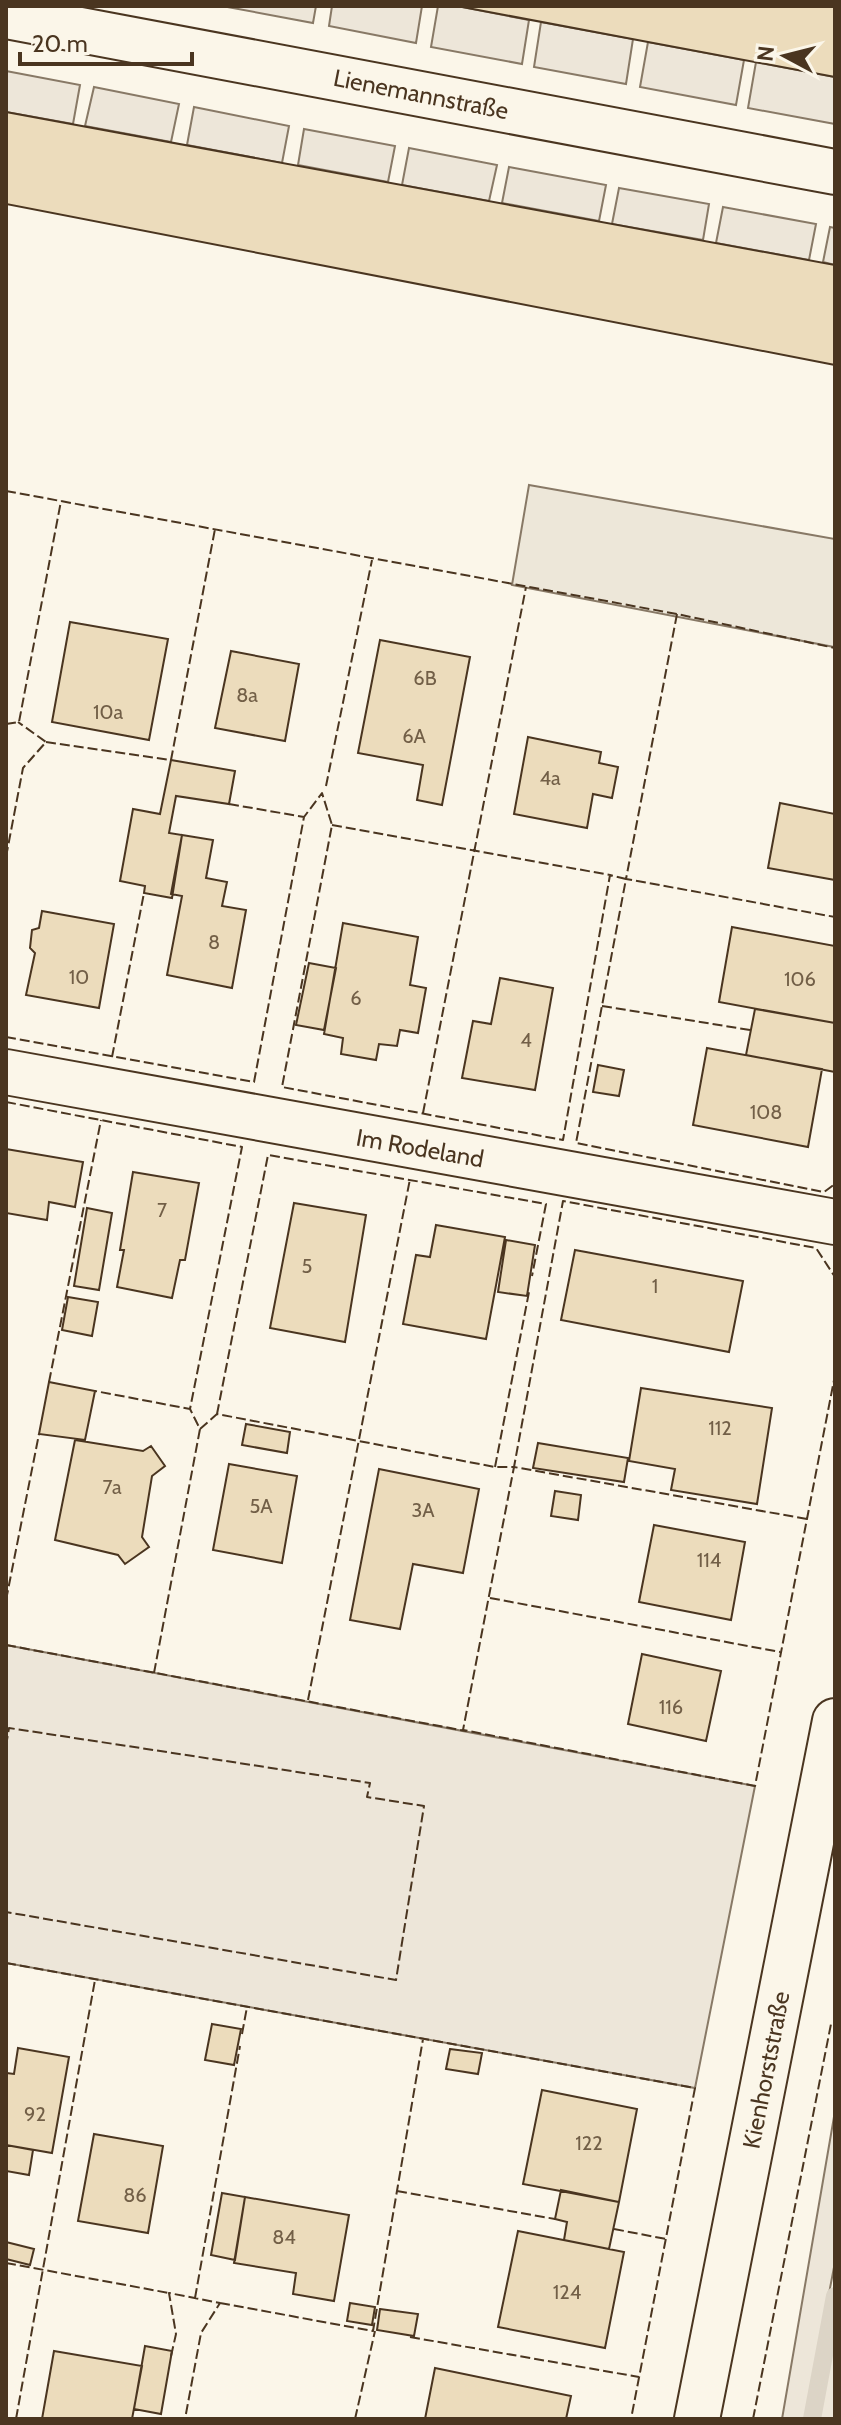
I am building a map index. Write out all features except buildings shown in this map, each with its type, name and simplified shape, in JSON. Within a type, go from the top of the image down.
[{"type":"street","name":"Lienemannstraße","points":[[6,16],[835,172]]},
{"type":"street","name":"Im Rodeland","points":[[6,1072],[835,1222]]},
{"type":"street","name":"Kienhorststraße","points":[[697,2419],[835,1721]]},
{"type":"shaded area","points":[[222,6],[316,6],[313,23]]},
{"type":"shaded area","points":[[332,6],[422,6],[416,43],[329,26]]},
{"type":"shaded area","points":[[438,6],[457,6],[529,20],[522,64],[431,47]]},
{"type":"shaded area","points":[[541,22],[633,39],[626,84],[534,67]]},
{"type":"shaded area","points":[[648,42],[744,60],[736,105],[640,87]]},
{"type":"shaded area","points":[[756,62],[835,77],[835,124],[748,108]]},
{"type":"shaded area","points":[[6,71],[80,85],[73,124],[6,112]]},
{"type":"shaded area","points":[[94,87],[179,104],[171,142],[85,126]]},
{"type":"shaded area","points":[[194,107],[289,126],[282,163],[187,145]]},
{"type":"shaded area","points":[[304,129],[395,146],[388,182],[298,165]]},
{"type":"shaded area","points":[[409,148],[497,165],[489,201],[402,185]]},
{"type":"shaded area","points":[[509,167],[606,185],[599,221],[502,203]]},
{"type":"shaded area","points":[[619,188],[709,204],[703,240],[612,224]]},
{"type":"shaded area","points":[[723,207],[816,224],[809,260],[716,243]]},
{"type":"shaded area","points":[[830,227],[835,228],[835,265],[823,262]]},
{"type":"shaded area","points":[[529,485],[835,539],[834,647],[512,585]]},
{"type":"shaded area","points":[[6,1645],[755,1786],[695,2088],[6,1963]]},
{"type":"shaded area","points":[[835,2111],[835,2262],[805,2419],[782,2419]]},
{"type":"shaded area","points":[[835,2331],[835,2419],[818,2419]]},
{"type":"waterway","points":[[812,2419],[835,2296]]},
{"type":"fence","points":[[6,491],[677,614],[835,648]]},
{"type":"fence","points":[[6,724],[19,722],[61,501]]},
{"type":"fence","points":[[46,742],[171,760],[215,529]]},
{"type":"fence","points":[[326,786],[372,560]]},
{"type":"fence","points":[[423,1113],[526,587]]},
{"type":"fence","points":[[677,614],[626,879],[835,917]]},
{"type":"fence","points":[[6,857],[23,768],[46,742],[18,722]]},
{"type":"fence","points":[[6,1037],[254,1082],[304,817],[322,793],[332,825],[282,1087],[563,1140],[610,875],[626,879],[576,1143],[824,1192],[835,1184]]},
{"type":"fence","points":[[229,804],[304,817]]},
{"type":"fence","points":[[332,825],[610,875]]},
{"type":"fence","points":[[112,1057],[144,893]]},
{"type":"fence","points":[[602,1006],[750,1030]]},
{"type":"fence","points":[[6,1102],[242,1147],[190,1409],[95,1391]]},
{"type":"fence","points":[[49,1382],[101,1120]]},
{"type":"fence","points":[[217,1414],[268,1155],[546,1204],[532,1276]]},
{"type":"fence","points":[[308,1700],[410,1179]]},
{"type":"fence","points":[[200,1429],[217,1414],[495,1467],[514,1467],[563,1201],[816,1248],[835,1277]]},
{"type":"fence","points":[[495,1467],[529,1292]]},
{"type":"fence","points":[[807,1519],[514,1467],[463,1730],[755,1786],[835,1375]]},
{"type":"fence","points":[[154,1673],[200,1429],[190,1409]]},
{"type":"fence","points":[[6,1600],[39,1434]]},
{"type":"fence","points":[[490,1598],[780,1652]]},
{"type":"fence","points":[[6,1645],[466,1731]]},
{"type":"fence","points":[[6,1746],[9,1728],[370,1783],[367,1797],[424,1806],[396,1980],[6,1912]]},
{"type":"fence","points":[[6,1963],[695,2088],[631,2419]]},
{"type":"fence","points":[[16,2419],[95,1980]]},
{"type":"fence","points":[[242,2034],[247,2007]]},
{"type":"fence","points":[[753,2419],[831,2024],[835,2024]]},
{"type":"fence","points":[[220,2303],[373,2331],[423,2039]]},
{"type":"fence","points":[[195,2298],[240,2046]]},
{"type":"fence","points":[[397,2191],[555,2219]]},
{"type":"fence","points":[[614,2229],[666,2239]]},
{"type":"fence","points":[[6,2263],[169,2293]]},
{"type":"fence","points":[[171,2356],[176,2334],[169,2293],[220,2303],[201,2333],[185,2419]]},
{"type":"fence","points":[[355,2419],[375,2331]]},
{"type":"fence","points":[[410,2337],[639,2377]]}]
